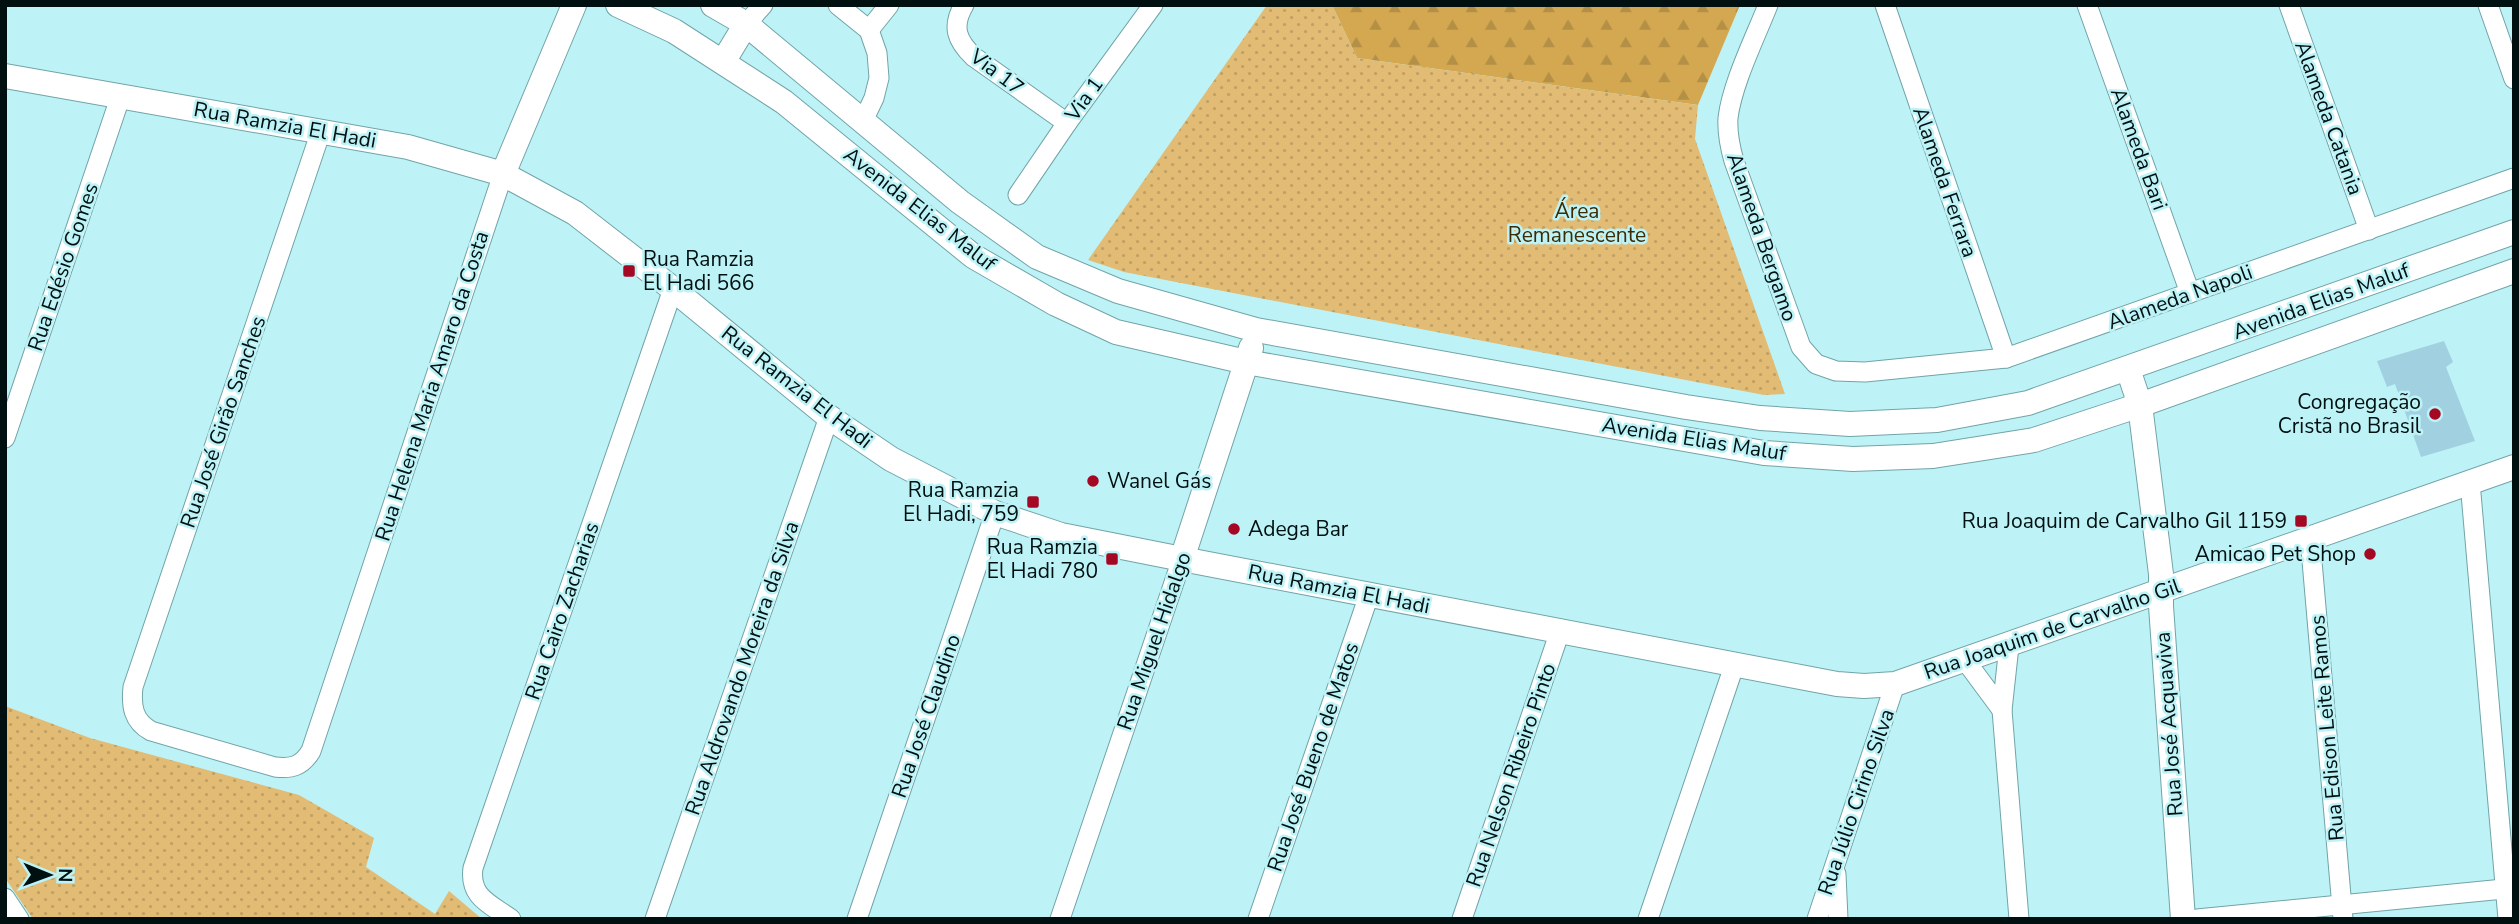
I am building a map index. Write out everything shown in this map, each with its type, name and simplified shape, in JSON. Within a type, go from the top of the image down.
[{"type":"street","name":"Rua Helena Maria Amaro da Costa","points":[[296,766],[304,762],[311,751],[503,174],[574,5]]},
{"type":"street","name":"Avenida Elias Maluf","points":[[618,5],[674,31],[784,102],[973,256],[1056,304],[1116,331],[1246,362],[1765,453],[1853,459],[1933,456],[2034,440],[2140,405],[2514,271]]},
{"type":"street","name":"Avenida Elias Maluf","points":[[713,5],[746,24],[960,202],[1037,257],[1118,291],[1256,330],[1760,418],[1850,424],[1937,420],[2028,403],[2514,232]]},
{"type":"street","points":[[723,62],[746,24],[763,5]]},
{"type":"street","points":[[784,102],[842,130],[850,130],[863,121],[879,78],[877,53],[869,30],[838,5]]},
{"type":"street","points":[[869,30],[889,5]]},
{"type":"street","name":"Via 17","points":[[964,5],[959,13],[956,31],[961,45],[1067,123]]},
{"type":"street","name":"Via 1","points":[[1018,195],[1153,5]]},
{"type":"street","name":"Alameda Bergamo","points":[[1768,5],[1732,102],[1728,120],[1728,141],[1801,347],[1816,364],[1836,371]]},
{"type":"street","name":"Alameda Ferrara","points":[[1885,5],[2006,358]]},
{"type":"street","name":"Alameda Bari","points":[[2087,5],[2190,293]]},
{"type":"street","name":"Alameda Catania","points":[[2289,5],[2369,230]]},
{"type":"street","points":[[2488,5],[2514,79]]},
{"type":"street","name":"Rua Ramzia El Hadi","points":[[5,76],[408,147],[503,174],[575,214],[673,289],[829,417],[891,459],[995,513],[1061,535],[1659,649]]},
{"type":"street","name":"Rua Edésio Gomes","points":[[5,438],[121,95]]},
{"type":"street","name":"Rua José Girão Sanches","points":[[296,766],[286,769],[275,767],[150,732],[140,726],[134,714],[133,687],[321,131]]},
{"type":"street","name":"Alameda Napoli","points":[[1836,371],[1866,372],[2006,358],[2514,178]]},
{"type":"street","name":"Rua Cairo Zacharias","points":[[511,919],[476,892],[472,886],[473,868],[673,289]]},
{"type":"street","points":[[1246,362],[1256,330]]},
{"type":"street","name":"Rua Miguel Hidalgo","points":[[1060,919],[1246,362]]},
{"type":"street","points":[[2129,369],[2140,405]]},
{"type":"street","name":"Rua José Acquaviva","points":[[2140,405],[2161,591],[2183,919]]},
{"type":"street","name":"Rua Aldrovando Moreira da Silva","points":[[655,919],[829,417]]},
{"type":"street","name":"Rua Joaquim de Carvalho Gil","points":[[1659,649],[1837,684],[1895,684],[2514,467]]},
{"type":"street","points":[[2470,482],[2510,889],[2508,919]]},
{"type":"street","name":"Rua José Claudino","points":[[857,919],[995,513]]},
{"type":"street","name":"Rua Edison Leite Ramos","points":[[2310,538],[2343,912]]},
{"type":"street","name":"Rua José Bueno de Matos","points":[[1258,919],[1369,595]]},
{"type":"street","name":"Rua Nelson Ribeiro Pinto","points":[[1462,919],[1560,631]]},
{"type":"street","points":[[2008,646],[2002,710],[2019,919]]},
{"type":"street","points":[[1965,660],[2002,710]]},
{"type":"street","points":[[1648,919],[1735,663]]},
{"type":"street","name":"Rua Júlio Cirino Silva","points":[[1817,919],[1895,684]]},
{"type":"street","points":[[1836,863],[1838,919]]},
{"type":"street","points":[[2197,919],[2343,912],[2510,889]]},
{"type":"street","points":[[5,898],[19,919]]},
{"type":"green space","name":"Área Remanescente","points":[[1267,5],[1332,5],[1357,58],[1698,105],[1695,139],[1785,394],[1764,395],[1124,272],[1088,260]]},
{"type":"green space","points":[[1332,5],[1740,5],[1698,105],[1357,58]]},
{"type":"green space","points":[[5,706],[90,738],[299,795],[374,838],[366,867],[435,914],[449,891],[482,919],[33,919],[5,878]]},
{"type":"building","name":"Congregação Cristã no Brasil","points":[[2444,341],[2453,362],[2446,367],[2475,441],[2421,457],[2395,384],[2387,387],[2377,361]]},
{"type":"place","name":"Rua Ramzia El Hadi 566","points":[[629,271]]},
{"type":"place","name":"Congregação Cristã no Brasil","points":[[2435,414]]},
{"type":"place","name":"Wanel Gás","points":[[1093,481]]},
{"type":"place","name":"Rua Ramzia El Hadi, 759","points":[[1033,502]]},
{"type":"place","name":"Rua Joaquim de Carvalho Gil 1159","points":[[2301,521]]},
{"type":"place","name":"Adega Bar","points":[[1234,529]]},
{"type":"place","name":"Amicao Pet Shop","points":[[2370,554]]},
{"type":"place","name":"Rua Ramzia El Hadi 780","points":[[1112,559]]}]
